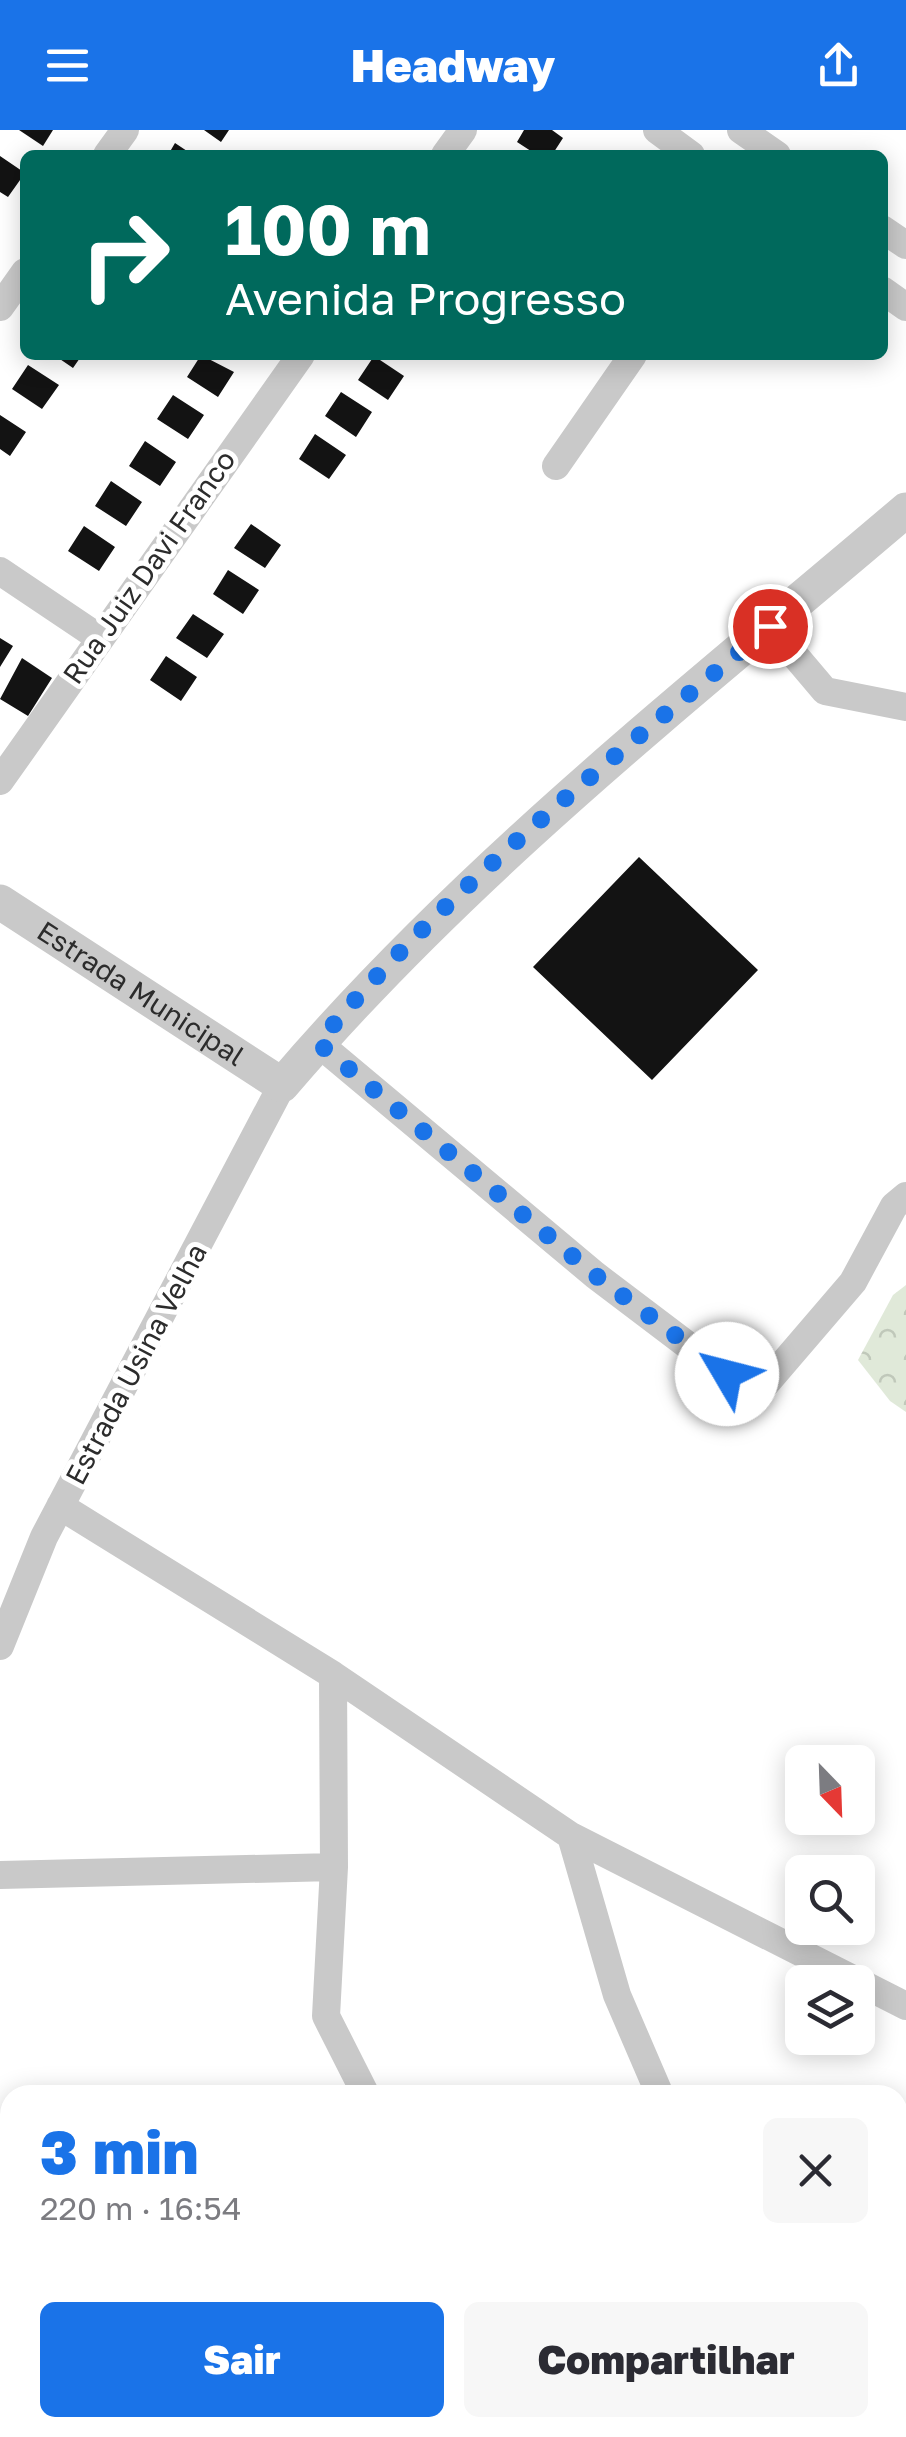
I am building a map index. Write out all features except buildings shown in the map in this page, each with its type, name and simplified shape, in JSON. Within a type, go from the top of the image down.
[{"type":"street","points":[[656,130],[684,150]]},
{"type":"street","points":[[741,130],[769,150]]},
{"type":"street","points":[[0,307],[20,279]]},
{"type":"street","name":"Rua Juiz Davi Franco","points":[[0,781],[98,637],[297,360]]},
{"type":"street","points":[[556,466],[630,360]]},
{"type":"street","points":[[282,1085],[350,1004],[506,851],[906,510]]},
{"type":"street","points":[[0,570],[98,637]]},
{"type":"street","points":[[770,626],[825,691],[906,708]]},
{"type":"street","name":"Estrada Municipal","points":[[0,902],[282,1085]]},
{"type":"street","points":[[318,1043],[595,1275],[727,1374],[763,1387],[853,1282],[894,1206],[906,1196]]},
{"type":"street","name":"Estrada Usina Velha","points":[[0,1646],[60,1506],[282,1085]]},
{"type":"street","points":[[60,1506],[333,1675],[572,1836],[906,2006]]},
{"type":"street","points":[[333,1675],[334,1866],[326,2016],[361,2085]]},
{"type":"street","points":[[572,1836],[618,1995],[656,2085]]},
{"type":"street","points":[[0,1875],[334,1866]]},
{"type":"green space","points":[[906,1285],[906,1412],[890,1401],[858,1360],[893,1295]]},
{"type":"route","points":[[727,1374],[595,1275],[318,1043],[350,1004],[506,851],[770,626]]}]
